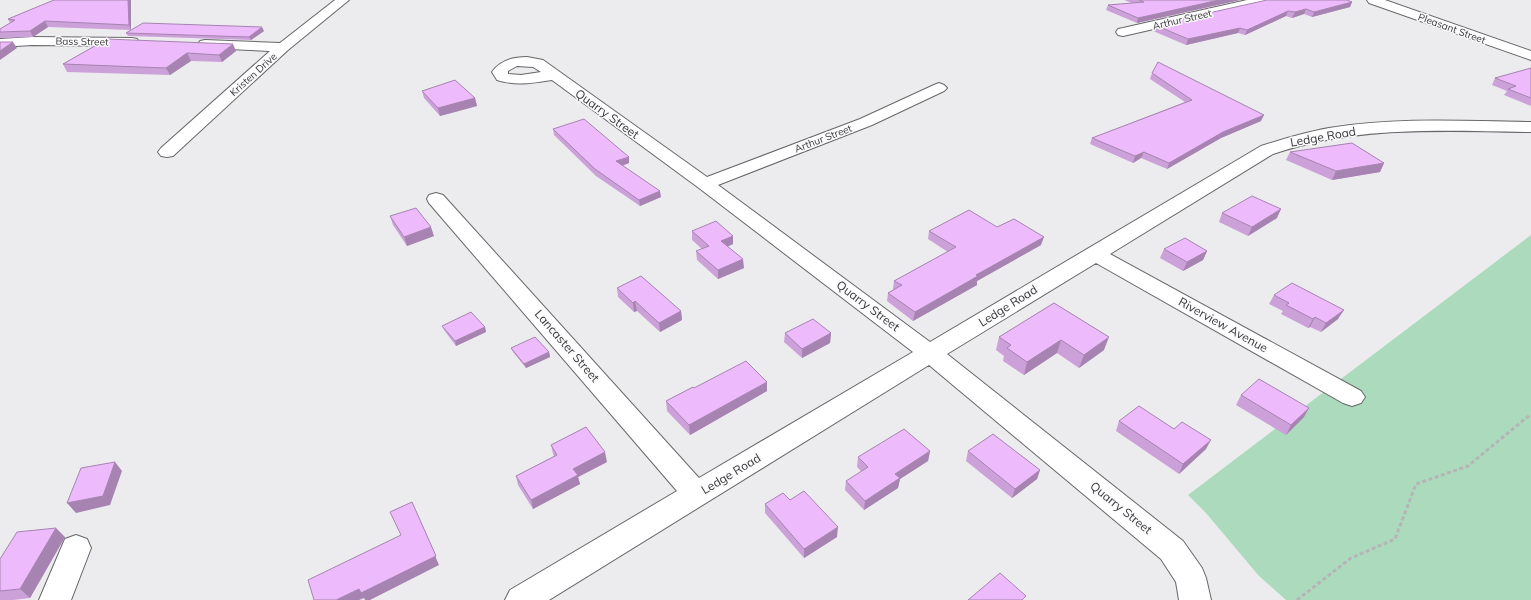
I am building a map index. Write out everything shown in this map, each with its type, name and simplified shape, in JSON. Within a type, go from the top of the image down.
[{"type":"street","name":"Kristen Drive","points":[[167,152],[283,47],[343,0]]},
{"type":"street","name":"Arthur Street","points":[[1123,32],[1264,0]]},
{"type":"street","name":"Pleasant Street","points":[[1372,0],[1531,56]]},
{"type":"street","name":"Bass Street","points":[[0,43],[32,41],[148,42]]},
{"type":"street","points":[[192,44],[283,47]]},
{"type":"street","name":"Quarry Street","points":[[554,75],[705,184],[931,354],[1172,550],[1191,578],[1195,600]]},
{"type":"street","name":"Arthur Street","points":[[705,184],[866,122],[939,88]]},
{"type":"street","name":"Ledge Road","points":[[521,600],[931,354],[1266,150],[1282,144],[1337,132],[1382,128],[1531,127]]},
{"type":"street","name":"Lancaster Street","points":[[436,199],[697,495]]},
{"type":"street","name":"Riverview Avenue","points":[[1095,254],[1352,397]]},
{"type":"street","points":[[55,600],[76,548]]},
{"type":"path","points":[[1297,600],[1351,558],[1395,539],[1416,484],[1468,466],[1531,414]]},
{"type":"green space","points":[[1531,235],[1531,600],[1286,600],[1259,576],[1206,513],[1188,495]]},
{"type":"building","points":[[54,0],[128,0],[129,25],[45,21],[30,31],[0,32],[0,29],[15,20],[8,19]]},
{"type":"building","points":[[1139,0],[1219,0],[1138,18],[1108,5],[1144,2]]},
{"type":"building","points":[[1267,0],[1347,0],[1352,2],[1314,12],[1306,9],[1295,12],[1288,11],[1247,30],[1240,28],[1188,39],[1155,25]]},
{"type":"building","points":[[143,23],[262,27],[249,37],[126,33]]},
{"type":"building","points":[[107,39],[233,44],[219,55],[187,53],[166,68],[63,64]]},
{"type":"building","points":[[0,42],[13,42],[0,51]]},
{"type":"building","points":[[1158,62],[1264,115],[1223,132],[1169,163],[1144,152],[1135,156],[1092,138],[1192,100],[1152,73]]},
{"type":"building","points":[[1531,68],[1531,98],[1508,89],[1516,86],[1495,78]]},
{"type":"building","points":[[455,80],[475,98],[438,108],[422,91]]},
{"type":"building","points":[[584,119],[629,157],[616,161],[660,191],[639,200],[595,169],[553,129]]},
{"type":"building","points":[[1352,143],[1384,163],[1336,171],[1290,152]]},
{"type":"building","points":[[1252,196],[1281,209],[1252,227],[1222,213]]},
{"type":"building","points":[[416,208],[431,227],[404,237],[390,216]]},
{"type":"building","points":[[969,210],[997,227],[1014,219],[1044,237],[976,275],[978,276],[915,312],[888,293],[902,285],[894,281],[956,247],[929,231]]},
{"type":"building","points":[[716,221],[733,236],[721,241],[743,259],[718,270],[696,251],[709,246],[692,231]]},
{"type":"building","points":[[1185,238],[1207,251],[1187,262],[1164,249]]},
{"type":"building","points":[[641,276],[681,311],[659,323],[635,301],[633,303],[617,288]]},
{"type":"building","points":[[1292,283],[1344,310],[1326,323],[1315,317],[1313,319],[1286,305],[1289,303],[1274,295]]},
{"type":"building","points":[[1054,303],[1109,337],[1084,355],[1061,340],[1027,362],[1007,348],[1011,345],[999,337]]},
{"type":"building","points":[[471,312],[485,327],[455,341],[442,326]]},
{"type":"building","points":[[813,319],[831,333],[802,349],[785,333]]},
{"type":"building","points":[[535,337],[549,352],[524,364],[511,348]]},
{"type":"building","points":[[746,361],[767,382],[689,425],[666,401],[693,387],[694,388]]},
{"type":"building","points":[[1259,379],[1309,408],[1291,425],[1241,395]]},
{"type":"building","points":[[1139,406],[1174,429],[1182,422],[1211,440],[1183,464],[1119,421]]},
{"type":"building","points":[[586,427],[605,452],[573,469],[578,475],[531,500],[516,476],[557,455],[551,445]]},
{"type":"building","points":[[904,429],[930,451],[895,474],[900,478],[865,501],[846,481],[868,467],[858,457]]},
{"type":"building","points":[[993,434],[1040,470],[1015,489],[968,451]]},
{"type":"building","points":[[115,462],[103,496],[67,503],[81,468]]},
{"type":"building","points":[[804,491],[838,527],[804,549],[765,504],[783,493],[790,500]]},
{"type":"building","points":[[412,502],[436,556],[361,593],[359,589],[336,600],[314,600],[308,580],[401,535],[390,512]]},
{"type":"building","points":[[56,528],[20,589],[0,591],[0,559],[17,532]]},
{"type":"building","points":[[1000,573],[1026,596],[1022,600],[968,600]]}]
